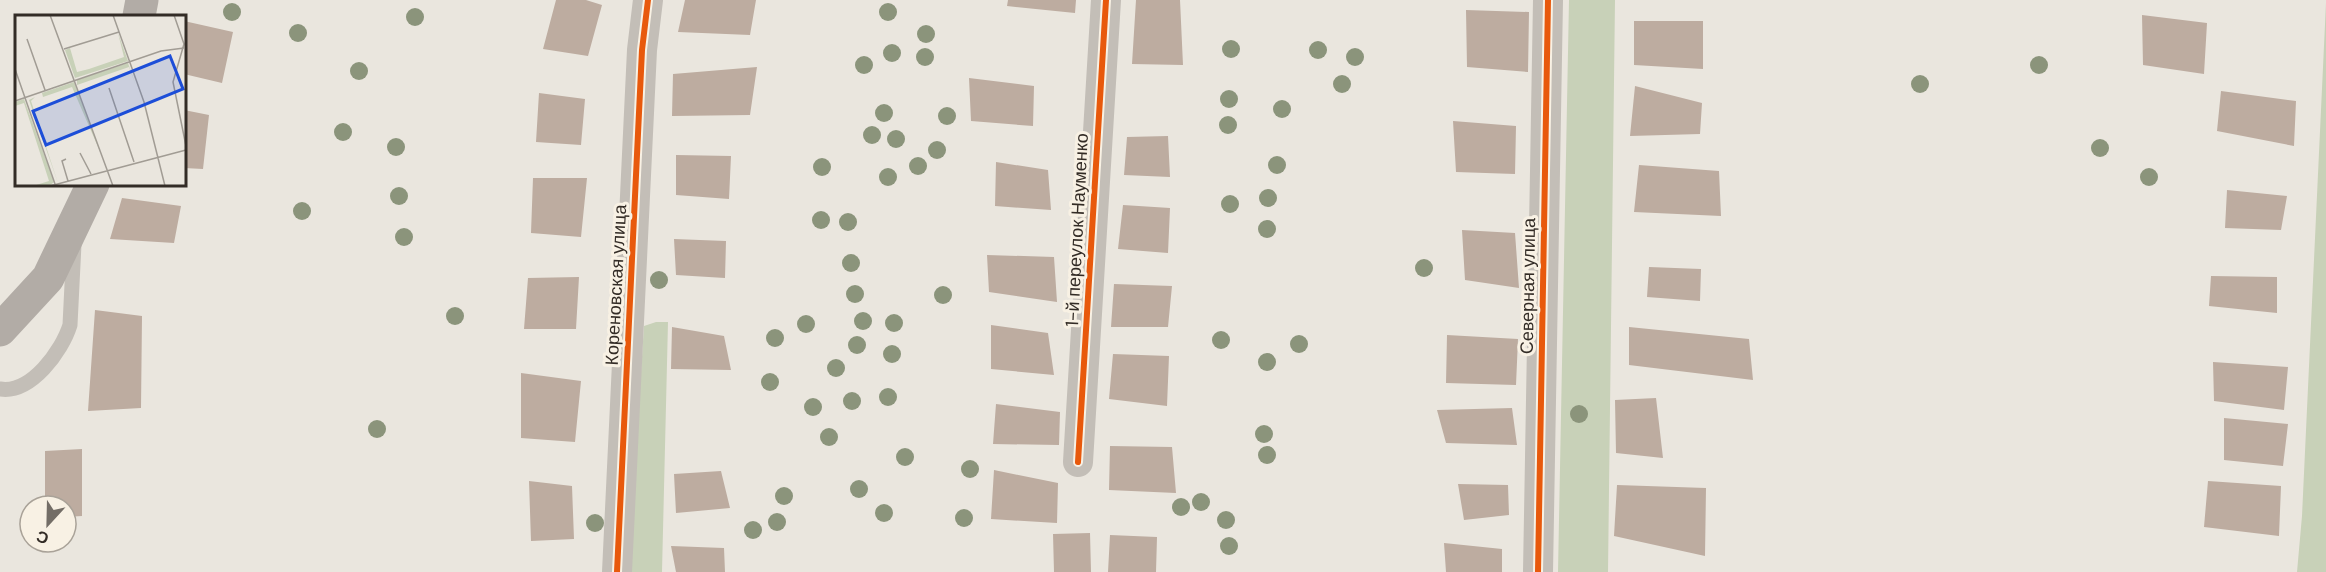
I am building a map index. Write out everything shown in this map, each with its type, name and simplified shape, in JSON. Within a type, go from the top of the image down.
[{"type":"main road","points":[[139,15],[142,0]]},
{"type":"main road","points":[[4,317],[48,278],[92,186]]},
{"type":"street","name":"Кореновская улица","points":[[617,572],[642,50],[648,0]]},
{"type":"street","name":"1-й переулок Науменко","points":[[1078,462],[1106,0]]},
{"type":"street","name":"Северная улица","points":[[1538,572],[1548,0]]},
{"type":"lane","points":[[0,389],[16,389],[28,383],[67,336],[70,325],[76,220]]},
{"type":"green space","points":[[1569,0],[1615,0],[1608,572],[1558,572]]},
{"type":"green space","points":[[2326,3],[2326,572],[2297,572],[2302,516]]},
{"type":"green space","points":[[656,322],[668,322],[662,572],[628,572],[644,326]]},
{"type":"building","points":[[556,0],[586,0],[602,5],[588,56],[543,49]]},
{"type":"building","points":[[685,0],[756,0],[750,35],[678,32]]},
{"type":"building","points":[[1008,0],[1076,0],[1075,13],[1007,6]]},
{"type":"building","points":[[1136,0],[1180,0],[1183,65],[1132,64]]},
{"type":"building","points":[[1466,10],[1529,12],[1528,72],[1467,67]]},
{"type":"building","points":[[2142,15],[2207,23],[2204,74],[2143,65]]},
{"type":"building","points":[[186,21],[233,32],[222,83],[186,74]]},
{"type":"building","points":[[1634,21],[1703,21],[1703,69],[1634,65]]},
{"type":"building","points":[[757,67],[750,115],[672,116],[673,74]]},
{"type":"building","points":[[969,78],[1034,86],[1033,126],[971,121]]},
{"type":"building","points":[[1635,86],[1702,103],[1700,134],[1630,136]]},
{"type":"building","points":[[2221,91],[2296,101],[2294,146],[2217,131]]},
{"type":"building","points":[[539,93],[585,99],[581,145],[536,142]]},
{"type":"building","points":[[186,110],[209,115],[203,169],[186,168]]},
{"type":"building","points":[[1453,121],[1516,126],[1515,174],[1456,172]]},
{"type":"building","points":[[1168,136],[1170,177],[1124,175],[1127,137]]},
{"type":"building","points":[[676,155],[731,156],[729,199],[676,195]]},
{"type":"building","points":[[996,162],[1048,170],[1051,210],[995,206]]},
{"type":"building","points":[[1639,165],[1719,171],[1721,216],[1634,212]]},
{"type":"building","points":[[533,178],[587,178],[581,237],[531,233]]},
{"type":"building","points":[[2227,190],[2287,196],[2281,230],[2225,228]]},
{"type":"building","points":[[122,198],[181,206],[174,243],[110,239]]},
{"type":"building","points":[[1123,205],[1170,208],[1168,253],[1118,249]]},
{"type":"building","points":[[1462,230],[1515,233],[1519,288],[1465,280]]},
{"type":"building","points":[[674,239],[726,241],[725,278],[676,275]]},
{"type":"building","points":[[987,255],[1054,257],[1057,302],[989,292]]},
{"type":"building","points":[[1649,267],[1701,269],[1700,301],[1647,297]]},
{"type":"building","points":[[2211,276],[2277,277],[2277,313],[2209,306]]},
{"type":"building","points":[[579,277],[576,329],[524,329],[528,278]]},
{"type":"building","points":[[1114,284],[1172,286],[1168,327],[1111,327]]},
{"type":"building","points":[[95,310],[142,316],[141,408],[88,411]]},
{"type":"building","points":[[991,325],[1048,333],[1054,375],[991,369]]},
{"type":"building","points":[[672,327],[724,336],[731,370],[671,369]]},
{"type":"building","points":[[1629,327],[1749,339],[1753,380],[1629,365]]},
{"type":"building","points":[[1447,335],[1518,339],[1516,385],[1446,383]]},
{"type":"building","points":[[1113,354],[1169,356],[1167,406],[1109,399]]},
{"type":"building","points":[[2213,362],[2288,367],[2284,410],[2214,401]]},
{"type":"building","points":[[521,373],[581,381],[575,442],[521,438]]},
{"type":"building","points":[[1656,398],[1663,458],[1616,453],[1615,400]]},
{"type":"building","points":[[996,404],[1060,412],[1059,445],[993,444]]},
{"type":"building","points":[[1512,408],[1517,445],[1446,443],[1437,410]]},
{"type":"building","points":[[2224,418],[2288,424],[2283,466],[2224,460]]},
{"type":"building","points":[[1110,446],[1172,447],[1176,493],[1109,490]]},
{"type":"building","points":[[82,449],[82,516],[78,516],[78,494],[45,494],[45,451]]},
{"type":"building","points":[[994,470],[1058,483],[1057,523],[991,519]]},
{"type":"building","points":[[721,471],[730,508],[676,513],[674,474]]},
{"type":"building","points":[[529,481],[572,486],[574,539],[531,541]]},
{"type":"building","points":[[2208,481],[2281,486],[2279,536],[2204,527]]},
{"type":"building","points":[[1458,484],[1508,485],[1509,515],[1464,520]]},
{"type":"building","points":[[1617,485],[1706,488],[1705,556],[1614,536]]},
{"type":"building","points":[[1090,533],[1091,572],[1054,572],[1053,534]]},
{"type":"building","points":[[1110,535],[1157,537],[1156,572],[1108,572]]},
{"type":"building","points":[[1444,543],[1502,549],[1502,572],[1446,572]]},
{"type":"building","points":[[671,546],[724,548],[725,572],[676,572]]},
{"type":"cycle path","points":[[617,572],[642,50],[648,0]]},
{"type":"cycle path","points":[[1078,462],[1106,0]]},
{"type":"cycle path","points":[[1538,572],[1548,0]]}]
